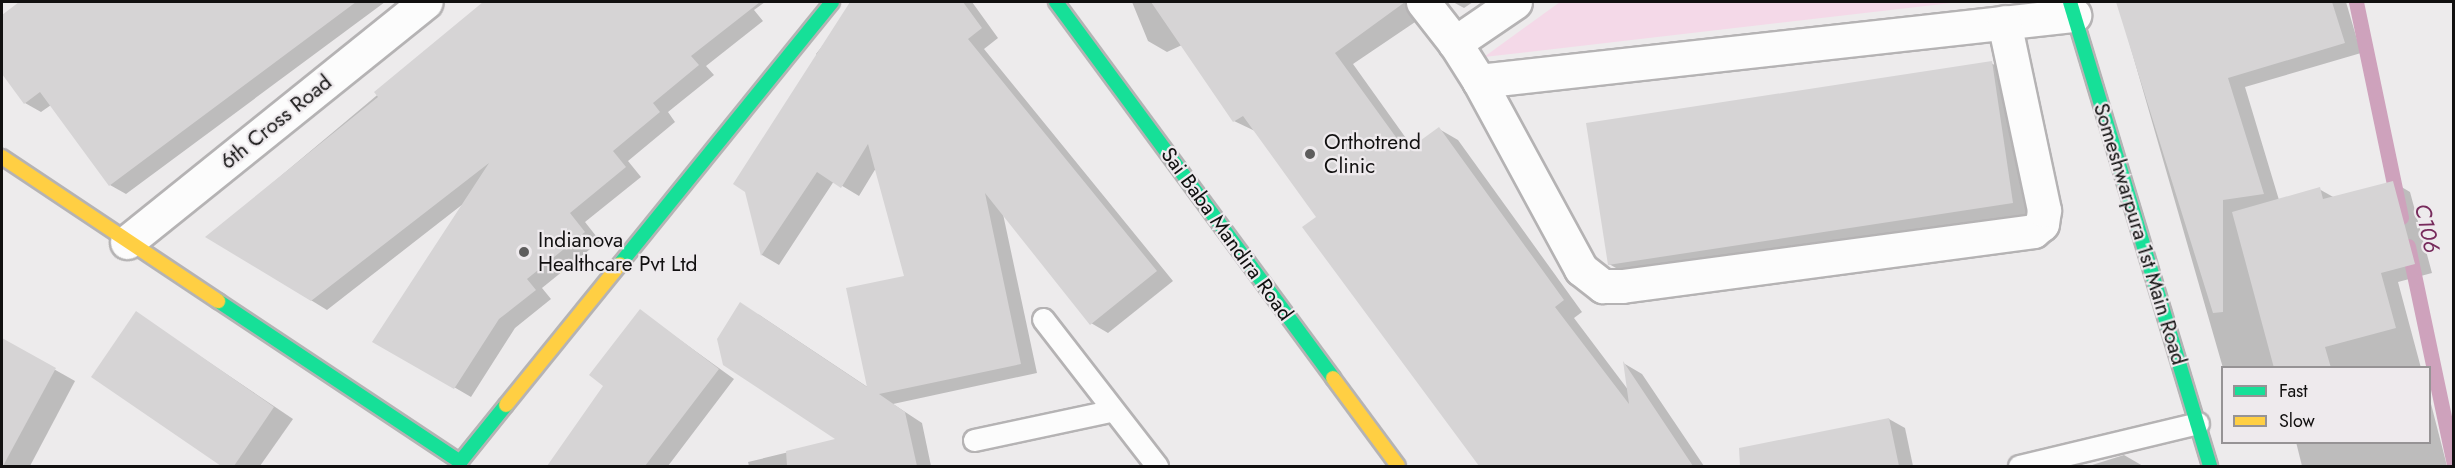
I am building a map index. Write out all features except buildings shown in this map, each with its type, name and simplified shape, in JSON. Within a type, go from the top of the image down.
[{"type":"street","name":"6th Cross Road","points":[[127,242],[425,2]]},
{"type":"street","points":[[2,156],[127,242],[460,462],[832,2]]},
{"type":"street","name":"Sai Baba Mandira Road","points":[[1056,2],[1398,466]]},
{"type":"street","points":[[1423,2],[1455,43],[1479,81],[1581,269],[1603,286],[1622,286],[2033,231],[2042,224],[2044,210],[2004,22]]},
{"type":"street","points":[[1455,43],[1515,2]]},
{"type":"street","points":[[1479,81],[2004,22],[2072,8]]},
{"type":"street","name":"Someshwarpura 1st Main Road","points":[[2072,8],[2210,466]]},
{"type":"lane","points":[[1043,319],[1110,411],[1157,466]]},
{"type":"lane","points":[[974,440],[1110,411]]},
{"type":"lane","points":[[2019,466],[2198,423]]},
{"type":"shaded area","points":[[1560,2],[1960,2],[1484,57]]},
{"type":"waterway","name":"C106","points":[[2356,2],[2401,217]]},
{"type":"waterway","name":"C106","points":[[2408,246],[2454,464]]},
{"type":"traffic: fast","points":[[620,264],[832,2]]},
{"type":"traffic: fast","points":[[1056,2],[1333,378]]},
{"type":"traffic: fast","points":[[2070,2],[2210,466]]},
{"type":"traffic: fast","points":[[218,301],[460,462],[506,405]]},
{"type":"traffic: slow","points":[[2,157],[218,301]]},
{"type":"traffic: slow","points":[[506,405],[620,264]]},
{"type":"traffic: slow","points":[[1333,378],[1398,466]]},
{"type":"place","name":"Orthotrend Clinic","points":[[1310,154]]},
{"type":"place","name":"Indianova Healthcare Pvt Ltd","points":[[524,252]]}]
